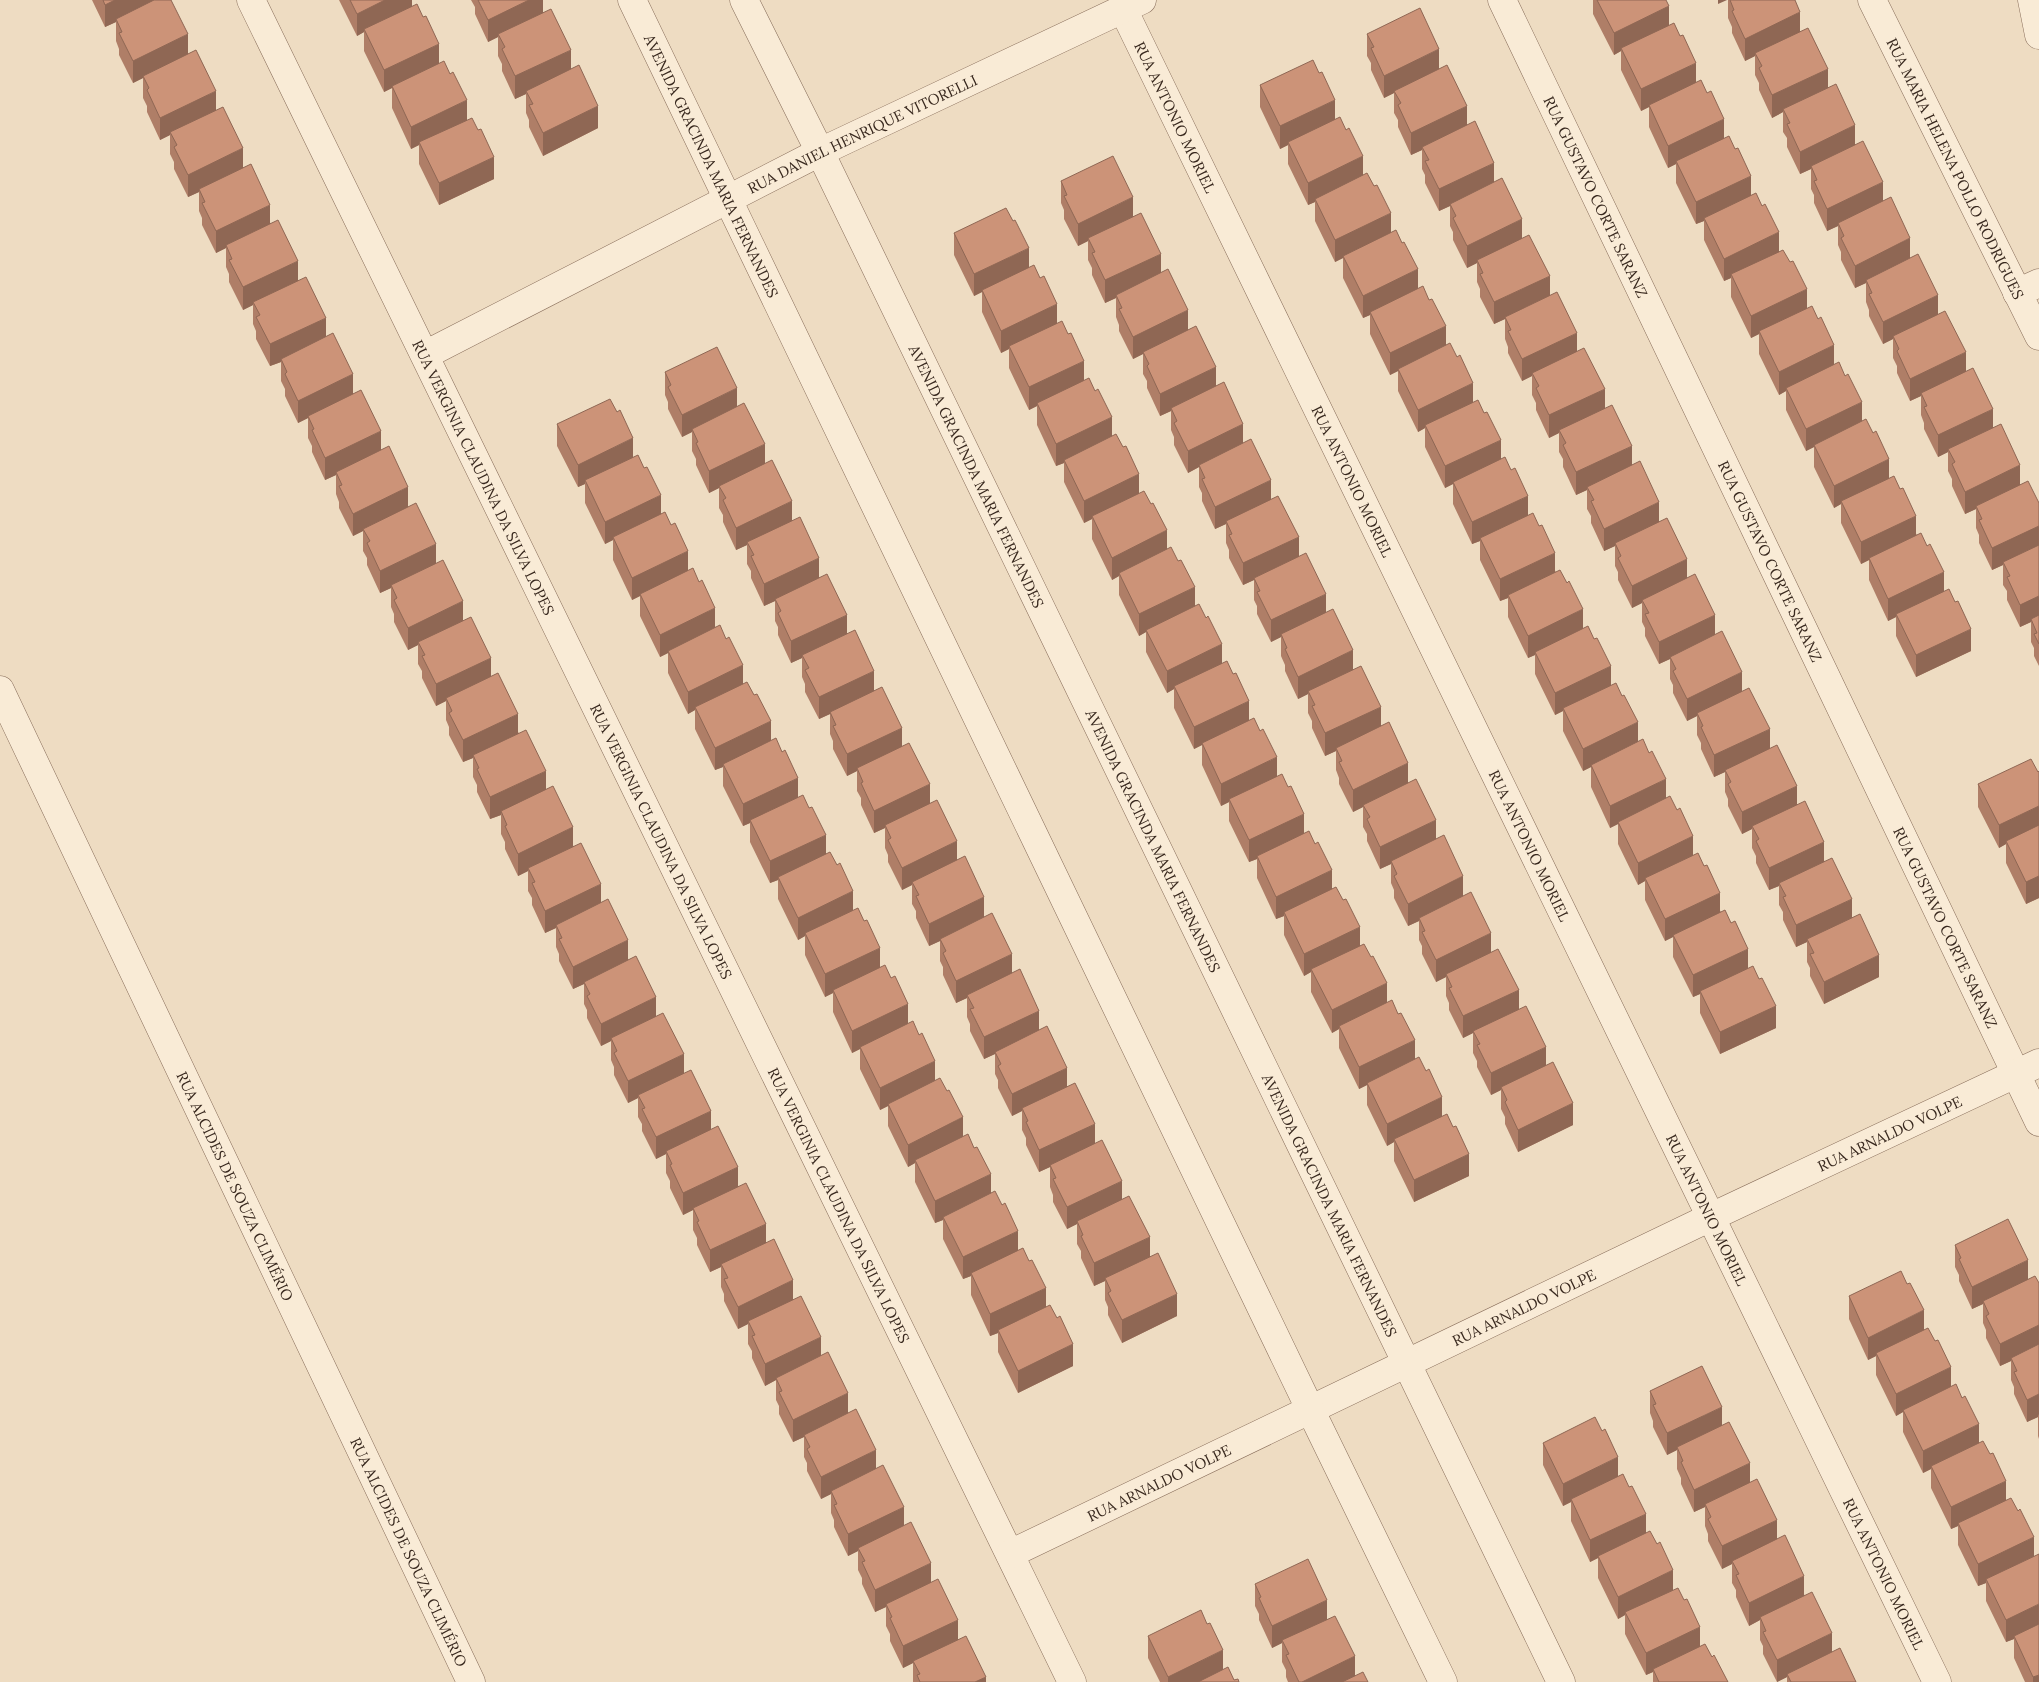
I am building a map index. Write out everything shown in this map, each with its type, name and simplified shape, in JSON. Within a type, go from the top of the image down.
[{"type":"street","name":"RUA VERGINIA CLAUDINA DA SILVA LOPES","points":[[251,0],[1072,1682]]},
{"type":"street","name":"AVENIDA GRACINDA MARIA FERNANDES","points":[[632,0],[1443,1682]]},
{"type":"street","name":"AVENIDA GRACINDA MARIA FERNANDES","points":[[744,0],[820,152],[1561,1682]]},
{"type":"street","name":"RUA GUSTAVO CORTE SARANZ","points":[[1502,0],[2028,1069],[2039,1122]]},
{"type":"street","name":"RUA MARIA HELENA POLLO RODRIGUES","points":[[1872,0],[2028,288],[2039,336]]},
{"type":"street","points":[[2032,0],[2039,35]]},
{"type":"street","name":"RUA DANIEL HENRIQUE VITORELLI","points":[[425,355],[820,152],[1132,5]]},
{"type":"street","name":"RUA ANTONIO MORIEL","points":[[1132,5],[1711,1217],[1937,1682]]},
{"type":"street","name":"RUA ALCIDES DE SOUZA CLIMÉRIO","points":[[0,690],[8,729],[471,1682]]},
{"type":"street","name":"RUA ARNALDO VOLPE","points":[[1010,1554],[1711,1217],[2028,1069]]},
{"type":"building","points":[[103,0],[115,0],[105,5]]},
{"type":"building","points":[[154,0],[171,0],[188,34],[133,61],[119,33],[122,32],[116,19]]},
{"type":"building","points":[[350,0],[385,0],[357,14]]},
{"type":"building","points":[[478,0],[529,0],[488,20]]},
{"type":"building","points":[[1597,0],[1666,0],[1669,6],[1614,33]]},
{"type":"building","points":[[1730,0],[1795,0],[1800,12],[1745,39],[1732,11],[1734,10]]},
{"type":"building","points":[[417,4],[423,17],[426,16],[439,44],[384,70],[364,29]]},
{"type":"building","points":[[1420,8],[1439,49],[1384,76],[1371,48],[1374,47],[1367,34]]},
{"type":"building","points":[[551,9],[571,50],[515,76],[502,49],[505,47],[498,34]]},
{"type":"building","points":[[1674,23],[1680,36],[1683,35],[1696,63],[1641,89],[1621,48]]},
{"type":"building","points":[[1808,28],[1828,69],[1772,95],[1759,68],[1762,66],[1755,53]]},
{"type":"building","points":[[196,50],[216,91],[160,118],[147,90],[149,88],[143,76]]},
{"type":"building","points":[[1313,60],[1319,73],[1322,72],[1335,100],[1280,126],[1260,85]]},
{"type":"building","points":[[444,61],[450,74],[453,72],[467,100],[411,127],[392,86]]},
{"type":"building","points":[[579,65],[598,106],[543,133],[529,105],[533,104],[526,91]]},
{"type":"building","points":[[1447,65],[1467,106],[1411,133],[1398,105],[1401,103],[1394,91]]},
{"type":"building","points":[[1701,80],[1707,93],[1711,91],[1724,119],[1668,146],[1649,105]]},
{"type":"building","points":[[1836,84],[1855,125],[1800,152],[1787,124],[1790,123],[1783,109]]},
{"type":"building","points":[[223,107],[243,148],[188,175],[174,147],[177,145],[170,132]]},
{"type":"building","points":[[1340,117],[1346,130],[1349,128],[1363,156],[1308,183],[1288,142]]},
{"type":"building","points":[[472,118],[478,130],[481,129],[494,157],[439,183],[419,142]]},
{"type":"building","points":[[1475,121],[1494,163],[1439,189],[1425,161],[1429,160],[1422,147]]},
{"type":"building","points":[[1729,136],[1735,149],[1738,148],[1751,176],[1696,202],[1676,161]]},
{"type":"building","points":[[1863,141],[1883,182],[1827,209],[1814,181],[1817,180],[1811,166]]},
{"type":"building","points":[[1113,156],[1133,197],[1078,224],[1064,196],[1067,195],[1061,181]]},
{"type":"building","points":[[251,164],[270,205],[216,231],[202,203],[205,202],[199,189]]},
{"type":"building","points":[[1367,173],[1374,186],[1377,185],[1391,213],[1335,240],[1315,199]]},
{"type":"building","points":[[1502,178],[1522,219],[1467,246],[1453,218],[1456,216],[1450,204]]},
{"type":"building","points":[[1756,193],[1762,206],[1765,204],[1779,232],[1724,259],[1704,218]]},
{"type":"building","points":[[1891,197],[1910,238],[1855,266],[1841,238],[1844,236],[1838,223]]},
{"type":"building","points":[[1006,208],[1013,221],[1015,220],[1029,248],[974,274],[954,233]]},
{"type":"building","points":[[1141,213],[1161,254],[1105,280],[1092,253],[1095,252],[1088,238]]},
{"type":"building","points":[[278,220],[298,261],[243,287],[229,260],[232,259],[226,245]]},
{"type":"building","points":[[1396,230],[1418,269],[1363,296],[1343,256]]},
{"type":"building","points":[[1529,235],[1550,276],[1494,302],[1480,274],[1483,273],[1477,260]]},
{"type":"building","points":[[1783,250],[1790,262],[1793,261],[1807,289],[1751,316],[1731,274]]},
{"type":"building","points":[[1918,254],[1938,295],[1883,322],[1869,294],[1872,293],[1866,280]]},
{"type":"building","points":[[1034,265],[1040,278],[1044,276],[1057,304],[1001,331],[982,290]]},
{"type":"building","points":[[1168,269],[1188,310],[1133,337],[1119,309],[1122,308],[1116,295]]},
{"type":"building","points":[[306,277],[326,318],[270,344],[256,317],[260,315],[253,302]]},
{"type":"building","points":[[1423,286],[1429,300],[1432,299],[1446,326],[1390,353],[1370,312]]},
{"type":"building","points":[[1557,292],[1577,333],[1522,359],[1508,331],[1511,330],[1505,317]]},
{"type":"building","points":[[1812,306],[1818,319],[1821,317],[1834,345],[1779,372],[1759,331]]},
{"type":"building","points":[[1945,311],[1966,352],[1910,379],[1897,351],[1899,349],[1893,336]]},
{"type":"building","points":[[1062,321],[1068,334],[1071,333],[1084,361],[1029,387],[1009,346]]},
{"type":"building","points":[[1196,326],[1216,367],[1160,394],[1147,366],[1149,364],[1143,352]]},
{"type":"building","points":[[333,333],[353,374],[298,401],[285,374],[287,372],[281,359]]},
{"type":"building","points":[[1450,343],[1457,357],[1460,355],[1473,383],[1418,410],[1398,369]]},
{"type":"building","points":[[717,347],[737,388],[682,415],[668,387],[671,385],[665,372]]},
{"type":"building","points":[[1584,348],[1605,389],[1549,415],[1536,388],[1539,386],[1532,373]]},
{"type":"building","points":[[1839,362],[1845,376],[1848,374],[1862,402],[1806,429],[1786,388]]},
{"type":"building","points":[[1973,368],[1993,409],[1938,435],[1924,407],[1927,406],[1921,393]]},
{"type":"building","points":[[1089,378],[1095,391],[1098,389],[1112,417],[1056,444],[1037,403]]},
{"type":"building","points":[[1224,382],[1243,424],[1188,451],[1174,423],[1177,421],[1171,408]]},
{"type":"building","points":[[361,390],[381,431],[325,458],[312,430],[314,429],[308,416]]},
{"type":"building","points":[[610,399],[617,412],[620,410],[633,438],[578,465],[557,424]]},
{"type":"building","points":[[1478,400],[1484,413],[1487,412],[1501,440],[1445,466],[1425,425]]},
{"type":"building","points":[[744,403],[765,444],[709,471],[696,443],[698,442],[692,429]]},
{"type":"building","points":[[1612,405],[1632,446],[1576,472],[1563,445],[1566,443],[1559,430]]},
{"type":"building","points":[[1866,419],[1873,433],[1876,431],[1889,459],[1834,486],[1814,445]]},
{"type":"building","points":[[2001,424],[2020,465],[1965,492],[1952,464],[1955,462],[1948,449]]},
{"type":"building","points":[[1116,434],[1123,447],[1126,446],[1139,474],[1084,501],[1064,460]]},
{"type":"building","points":[[1251,439],[1271,480],[1215,507],[1202,479],[1205,478],[1199,465]]},
{"type":"building","points":[[389,446],[408,487],[353,514],[339,486],[342,485],[336,472]]},
{"type":"building","points":[[638,455],[644,468],[647,467],[661,495],[605,522],[585,480]]},
{"type":"building","points":[[1505,457],[1511,470],[1515,468],[1528,496],[1472,522],[1453,482]]},
{"type":"building","points":[[772,460],[792,501],[736,528],[723,500],[726,498],[719,486]]},
{"type":"building","points":[[1640,461],[1659,502],[1604,529],[1591,501],[1594,500],[1587,487]]},
{"type":"building","points":[[1894,476],[1900,489],[1903,488],[1916,516],[1861,542],[1841,501]]},
{"type":"building","points":[[2028,481],[2039,503],[2039,526],[1992,548],[1979,520],[1982,519],[1976,506]]},
{"type":"building","points":[[1144,491],[1151,504],[1153,503],[1167,530],[1112,558],[1092,516]]},
{"type":"building","points":[[1278,496],[1299,537],[1243,563],[1229,535],[1232,534],[1226,521]]},
{"type":"building","points":[[416,503],[436,544],[380,571],[367,543],[370,541],[363,529]]},
{"type":"building","points":[[665,512],[671,525],[675,523],[688,551],[632,578],[613,537]]},
{"type":"building","points":[[1533,513],[1539,526],[1542,525],[1555,553],[1500,579],[1480,538]]},
{"type":"building","points":[[800,517],[819,558],[764,584],[751,556],[754,555],[747,542]]},
{"type":"building","points":[[1667,518],[1687,559],[1632,586],[1618,558],[1621,556],[1615,543]]},
{"type":"building","points":[[1921,533],[1927,546],[1930,544],[1944,572],[1888,599],[1869,558]]},
{"type":"building","points":[[2039,545],[2039,596],[2020,605],[2007,577],[2010,576],[2003,562]]},
{"type":"building","points":[[1171,547],[1178,561],[1181,560],[1195,587],[1139,614],[1119,573]]},
{"type":"building","points":[[1306,553],[1326,594],[1271,620],[1257,592],[1260,591],[1254,578]]},
{"type":"building","points":[[443,560],[463,601],[408,628],[394,600],[397,598],[391,585]]},
{"type":"building","points":[[693,568],[699,582],[702,580],[715,608],[660,635],[640,594]]},
{"type":"building","points":[[1560,570],[1567,583],[1569,581],[1583,609],[1528,636],[1508,595]]},
{"type":"building","points":[[827,574],[847,615],[791,641],[778,613],[781,611],[775,599]]},
{"type":"building","points":[[1695,574],[1715,615],[1659,642],[1645,614],[1649,613],[1642,600]]},
{"type":"building","points":[[1949,589],[1955,602],[1958,601],[1971,629],[1916,655],[1896,614]]},
{"type":"building","points":[[1199,604],[1206,618],[1208,616],[1222,644],[1167,671],[1146,630]]},
{"type":"building","points":[[1333,609],[1353,650],[1298,677],[1285,649],[1287,648],[1281,634]]},
{"type":"building","points":[[2039,615],[2039,644],[2034,634],[2037,633],[2031,619]]},
{"type":"building","points":[[471,617],[491,658],[436,684],[422,656],[425,655],[418,642]]},
{"type":"building","points":[[720,625],[726,639],[729,637],[743,665],[688,692],[668,651]]},
{"type":"building","points":[[1588,626],[1594,639],[1597,638],[1611,666],[1555,693],[1535,652]]},
{"type":"building","points":[[855,630],[874,671],[819,697],[805,670],[809,668],[802,655]]},
{"type":"building","points":[[1722,631],[1742,672],[1687,699],[1673,671],[1676,669],[1670,657]]},
{"type":"building","points":[[1227,661],[1233,674],[1236,673],[1249,701],[1194,727],[1174,686]]},
{"type":"building","points":[[1361,666],[1381,707],[1325,733],[1312,706],[1315,705],[1308,691]]},
{"type":"building","points":[[498,673],[518,714],[463,740],[449,713],[452,711],[446,698]]},
{"type":"building","points":[[747,682],[754,695],[757,694],[771,721],[715,748],[695,707]]},
{"type":"building","points":[[1616,683],[1638,722],[1583,749],[1563,708]]},
{"type":"building","points":[[882,687],[902,728],[847,754],[833,726],[836,725],[830,712]]},
{"type":"building","points":[[1749,688],[1770,729],[1714,755],[1701,727],[1703,726],[1697,713]]},
{"type":"building","points":[[1254,718],[1260,731],[1263,729],[1277,757],[1221,784],[1202,743]]},
{"type":"building","points":[[1389,722],[1408,763],[1353,790],[1339,762],[1342,761],[1336,748]]},
{"type":"building","points":[[526,730],[546,771],[490,797],[477,769],[479,768],[473,755]]},
{"type":"building","points":[[776,738],[782,752],[785,750],[798,778],[743,804],[723,764]]},
{"type":"building","points":[[1643,739],[1649,753],[1652,751],[1666,779],[1610,806],[1591,765]]},
{"type":"building","points":[[909,743],[930,784],[874,811],[861,783],[863,782],[857,768]]},
{"type":"building","points":[[1777,745],[1797,786],[1742,812],[1728,784],[1731,782],[1725,770]]},
{"type":"building","points":[[2031,759],[2039,771],[2039,806],[1999,825],[1978,784]]},
{"type":"building","points":[[1282,774],[1288,787],[1291,786],[1304,814],[1249,840],[1229,799]]},
{"type":"building","points":[[1416,779],[1436,820],[1380,847],[1367,819],[1370,817],[1363,805]]},
{"type":"building","points":[[553,786],[573,827],[518,854],[505,826],[507,825],[501,811]]},
{"type":"building","points":[[803,795],[809,808],[812,807],[826,835],[770,861],[750,820]]},
{"type":"building","points":[[1670,796],[1677,810],[1680,808],[1693,836],[1638,863],[1618,822]]},
{"type":"building","points":[[937,800],[957,841],[902,868],[888,840],[891,838],[885,825]]},
{"type":"building","points":[[1805,801],[1824,842],[1769,868],[1756,841],[1759,839],[1752,826]]},
{"type":"building","points":[[2039,825],[2039,876],[2026,882],[2006,841]]},
{"type":"building","points":[[1309,831],[1315,844],[1318,842],[1332,870],[1276,897],[1257,856]]},
{"type":"building","points":[[1444,835],[1463,876],[1408,904],[1394,876],[1397,874],[1391,861]]},
{"type":"building","points":[[581,843],[601,884],[545,911],[532,883],[535,882],[528,868]]},
{"type":"building","points":[[830,852],[837,865],[840,863],[853,891],[798,918],[778,877]]},
{"type":"building","points":[[1698,853],[1704,866],[1707,865],[1720,893],[1665,919],[1645,878]]},
{"type":"building","points":[[965,856],[984,897],[929,924],[916,896],[919,895],[912,882]]},
{"type":"building","points":[[1832,858],[1852,899],[1796,925],[1783,897],[1786,896],[1779,883]]},
{"type":"building","points":[[1336,887],[1343,900],[1346,899],[1360,927],[1304,954],[1284,912]]},
{"type":"building","points":[[1471,892],[1491,933],[1436,960],[1422,932],[1425,931],[1419,918]]},
{"type":"building","points":[[608,899],[628,940],[573,967],[559,939],[562,938],[556,925]]},
{"type":"building","points":[[858,908],[864,921],[867,920],[880,948],[825,974],[805,933]]},
{"type":"building","points":[[1725,910],[1731,923],[1735,921],[1748,949],[1693,975],[1673,935]]},
{"type":"building","points":[[992,913],[1012,954],[956,981],[943,953],[946,951],[940,939]]},
{"type":"building","points":[[1860,914],[1879,955],[1824,982],[1810,954],[1814,953],[1807,939]]},
{"type":"building","points":[[1364,944],[1371,957],[1373,956],[1387,983],[1332,1010],[1311,969]]},
{"type":"building","points":[[1498,949],[1519,990],[1463,1016],[1449,988],[1452,987],[1446,974]]},
{"type":"building","points":[[636,956],[656,997],[601,1024],[587,996],[590,994],[584,982]]},
{"type":"building","points":[[885,965],[891,978],[895,976],[908,1004],[852,1031],[833,990]]},
{"type":"building","points":[[1753,966],[1759,979],[1762,978],[1776,1006],[1720,1032],[1700,991]]},
{"type":"building","points":[[1020,969],[1039,1011],[984,1037],[970,1009],[974,1008],[967,995]]},
{"type":"building","points":[[1392,1000],[1398,1014],[1401,1013],[1415,1040],[1359,1067],[1339,1026]]},
{"type":"building","points":[[1526,1006],[1546,1047],[1491,1073],[1477,1045],[1480,1044],[1473,1031]]},
{"type":"building","points":[[663,1013],[684,1054],[628,1081],[614,1053],[617,1051],[611,1038]]},
{"type":"building","points":[[913,1021],[919,1035],[922,1033],[935,1061],[880,1088],[860,1047]]},
{"type":"building","points":[[1047,1026],[1067,1068],[1012,1094],[998,1066],[1001,1064],[995,1052]]},
{"type":"building","points":[[1419,1057],[1426,1071],[1429,1069],[1442,1097],[1387,1124],[1367,1083]]},
{"type":"building","points":[[1553,1062],[1573,1103],[1518,1130],[1505,1102],[1507,1100],[1501,1087]]},
{"type":"building","points":[[691,1070],[711,1111],[656,1137],[642,1109],[645,1108],[638,1095]]},
{"type":"building","points":[[940,1078],[947,1091],[949,1090],[963,1117],[908,1145],[888,1104]]},
{"type":"building","points":[[1075,1083],[1095,1124],[1039,1150],[1026,1122],[1028,1121],[1022,1108]]},
{"type":"building","points":[[1447,1114],[1453,1127],[1456,1126],[1469,1154],[1414,1180],[1394,1139]]},
{"type":"building","points":[[718,1126],[738,1167],[683,1193],[670,1165],[672,1164],[666,1151]]},
{"type":"building","points":[[968,1134],[974,1148],[977,1147],[991,1174],[935,1201],[915,1160]]},
{"type":"building","points":[[1102,1140],[1122,1181],[1067,1207],[1053,1179],[1056,1178],[1050,1165]]},
{"type":"building","points":[[746,1183],[766,1224],[710,1250],[697,1222],[699,1221],[693,1208]]},
{"type":"building","points":[[995,1191],[1002,1205],[1005,1203],[1018,1231],[963,1257],[943,1217]]},
{"type":"building","points":[[1129,1196],[1150,1237],[1094,1263],[1081,1236],[1083,1235],[1077,1221]]},
{"type":"building","points":[[2008,1219],[2028,1260],[1972,1287],[1959,1259],[1961,1258],[1955,1245]]},
{"type":"building","points":[[774,1239],[793,1280],[738,1307],[724,1279],[728,1278],[721,1264]]},
{"type":"building","points":[[1023,1248],[1029,1261],[1032,1260],[1046,1288],[990,1314],[971,1273]]},
{"type":"building","points":[[1158,1253],[1177,1294],[1122,1320],[1108,1293],[1111,1291],[1105,1278]]},
{"type":"building","points":[[1901,1271],[1907,1284],[1910,1283],[1924,1310],[1868,1338],[1849,1296]]},
{"type":"building","points":[[2035,1276],[2039,1283],[2039,1325],[2000,1344],[1986,1316],[1989,1314],[1983,1301]]},
{"type":"building","points":[[801,1296],[821,1337],[765,1364],[752,1336],[755,1335],[748,1321]]},
{"type":"building","points":[[1050,1305],[1057,1318],[1060,1316],[1073,1344],[1018,1371],[998,1330]]},
{"type":"building","points":[[1928,1328],[1935,1341],[1938,1340],[1951,1367],[1896,1394],[1876,1353]]},
{"type":"building","points":[[2039,1344],[2039,1394],[2027,1400],[2014,1372],[2017,1371],[2011,1358]]},
{"type":"building","points":[[828,1352],[848,1393],[793,1420],[779,1392],[782,1391],[776,1378]]},
{"type":"building","points":[[1702,1366],[1722,1407],[1667,1433],[1653,1405],[1656,1404],[1650,1391]]},
{"type":"building","points":[[1956,1384],[1962,1398],[1965,1396],[1979,1424],[1923,1451],[1903,1410]]},
{"type":"building","points":[[856,1409],[876,1450],[821,1477],[807,1449],[810,1447],[804,1435]]},
{"type":"building","points":[[1595,1417],[1602,1431],[1605,1429],[1618,1457],[1563,1484],[1543,1443]]},
{"type":"building","points":[[1729,1422],[1750,1463],[1694,1490],[1681,1462],[1683,1461],[1677,1447]]},
{"type":"building","points":[[1983,1441],[1990,1454],[1993,1453],[2006,1481],[1951,1507],[1931,1466]]},
{"type":"building","points":[[883,1465],[904,1507],[848,1534],[834,1505],[837,1504],[831,1491]]},
{"type":"building","points":[[1623,1474],[1629,1487],[1632,1486],[1646,1514],[1590,1540],[1571,1499]]},
{"type":"building","points":[[1757,1479],[1777,1520],[1722,1546],[1708,1519],[1711,1517],[1705,1504]]},
{"type":"building","points":[[2011,1498],[2018,1511],[2020,1509],[2034,1537],[1978,1564],[1958,1523]]},
{"type":"building","points":[[911,1522],[931,1563],[875,1590],[862,1562],[865,1561],[858,1548]]},
{"type":"building","points":[[1650,1531],[1657,1544],[1660,1542],[1673,1570],[1618,1597],[1598,1556]]},
{"type":"building","points":[[1785,1535],[1804,1576],[1749,1603],[1736,1575],[1739,1574],[1732,1561]]},
{"type":"building","points":[[2039,1554],[2039,1604],[2006,1620],[1986,1579]]},
{"type":"building","points":[[1308,1559],[1327,1600],[1272,1626],[1259,1598],[1261,1597],[1255,1584]]},
{"type":"building","points":[[938,1579],[958,1620],[903,1646],[890,1618],[892,1617],[886,1604]]},
{"type":"building","points":[[1678,1588],[1684,1600],[1687,1599],[1700,1627],[1646,1653],[1625,1612]]},
{"type":"building","points":[[1812,1592],[1832,1633],[1777,1660],[1763,1632],[1766,1631],[1760,1617]]},
{"type":"building","points":[[1201,1610],[1207,1624],[1210,1623],[1223,1650],[1168,1677],[1148,1636]]},
{"type":"building","points":[[1335,1616],[1355,1656],[1299,1682],[1286,1655],[1289,1654],[1282,1640]]},
{"type":"building","points":[[2039,1624],[2039,1675],[2033,1677],[2014,1636]]},
{"type":"building","points":[[966,1636],[986,1677],[975,1682],[920,1682],[917,1675],[920,1674],[913,1661]]},
{"type":"building","points":[[1705,1644],[1712,1657],[1714,1655],[1728,1682],[1659,1682],[1653,1669]]},
{"type":"building","points":[[1840,1648],[1856,1682],[1791,1682],[1787,1674]]},
{"type":"building","points":[[1228,1667],[1234,1680],[1238,1679],[1239,1682],[1198,1682]]},
{"type":"building","points":[[1363,1672],[1368,1682],[1342,1682]]}]
